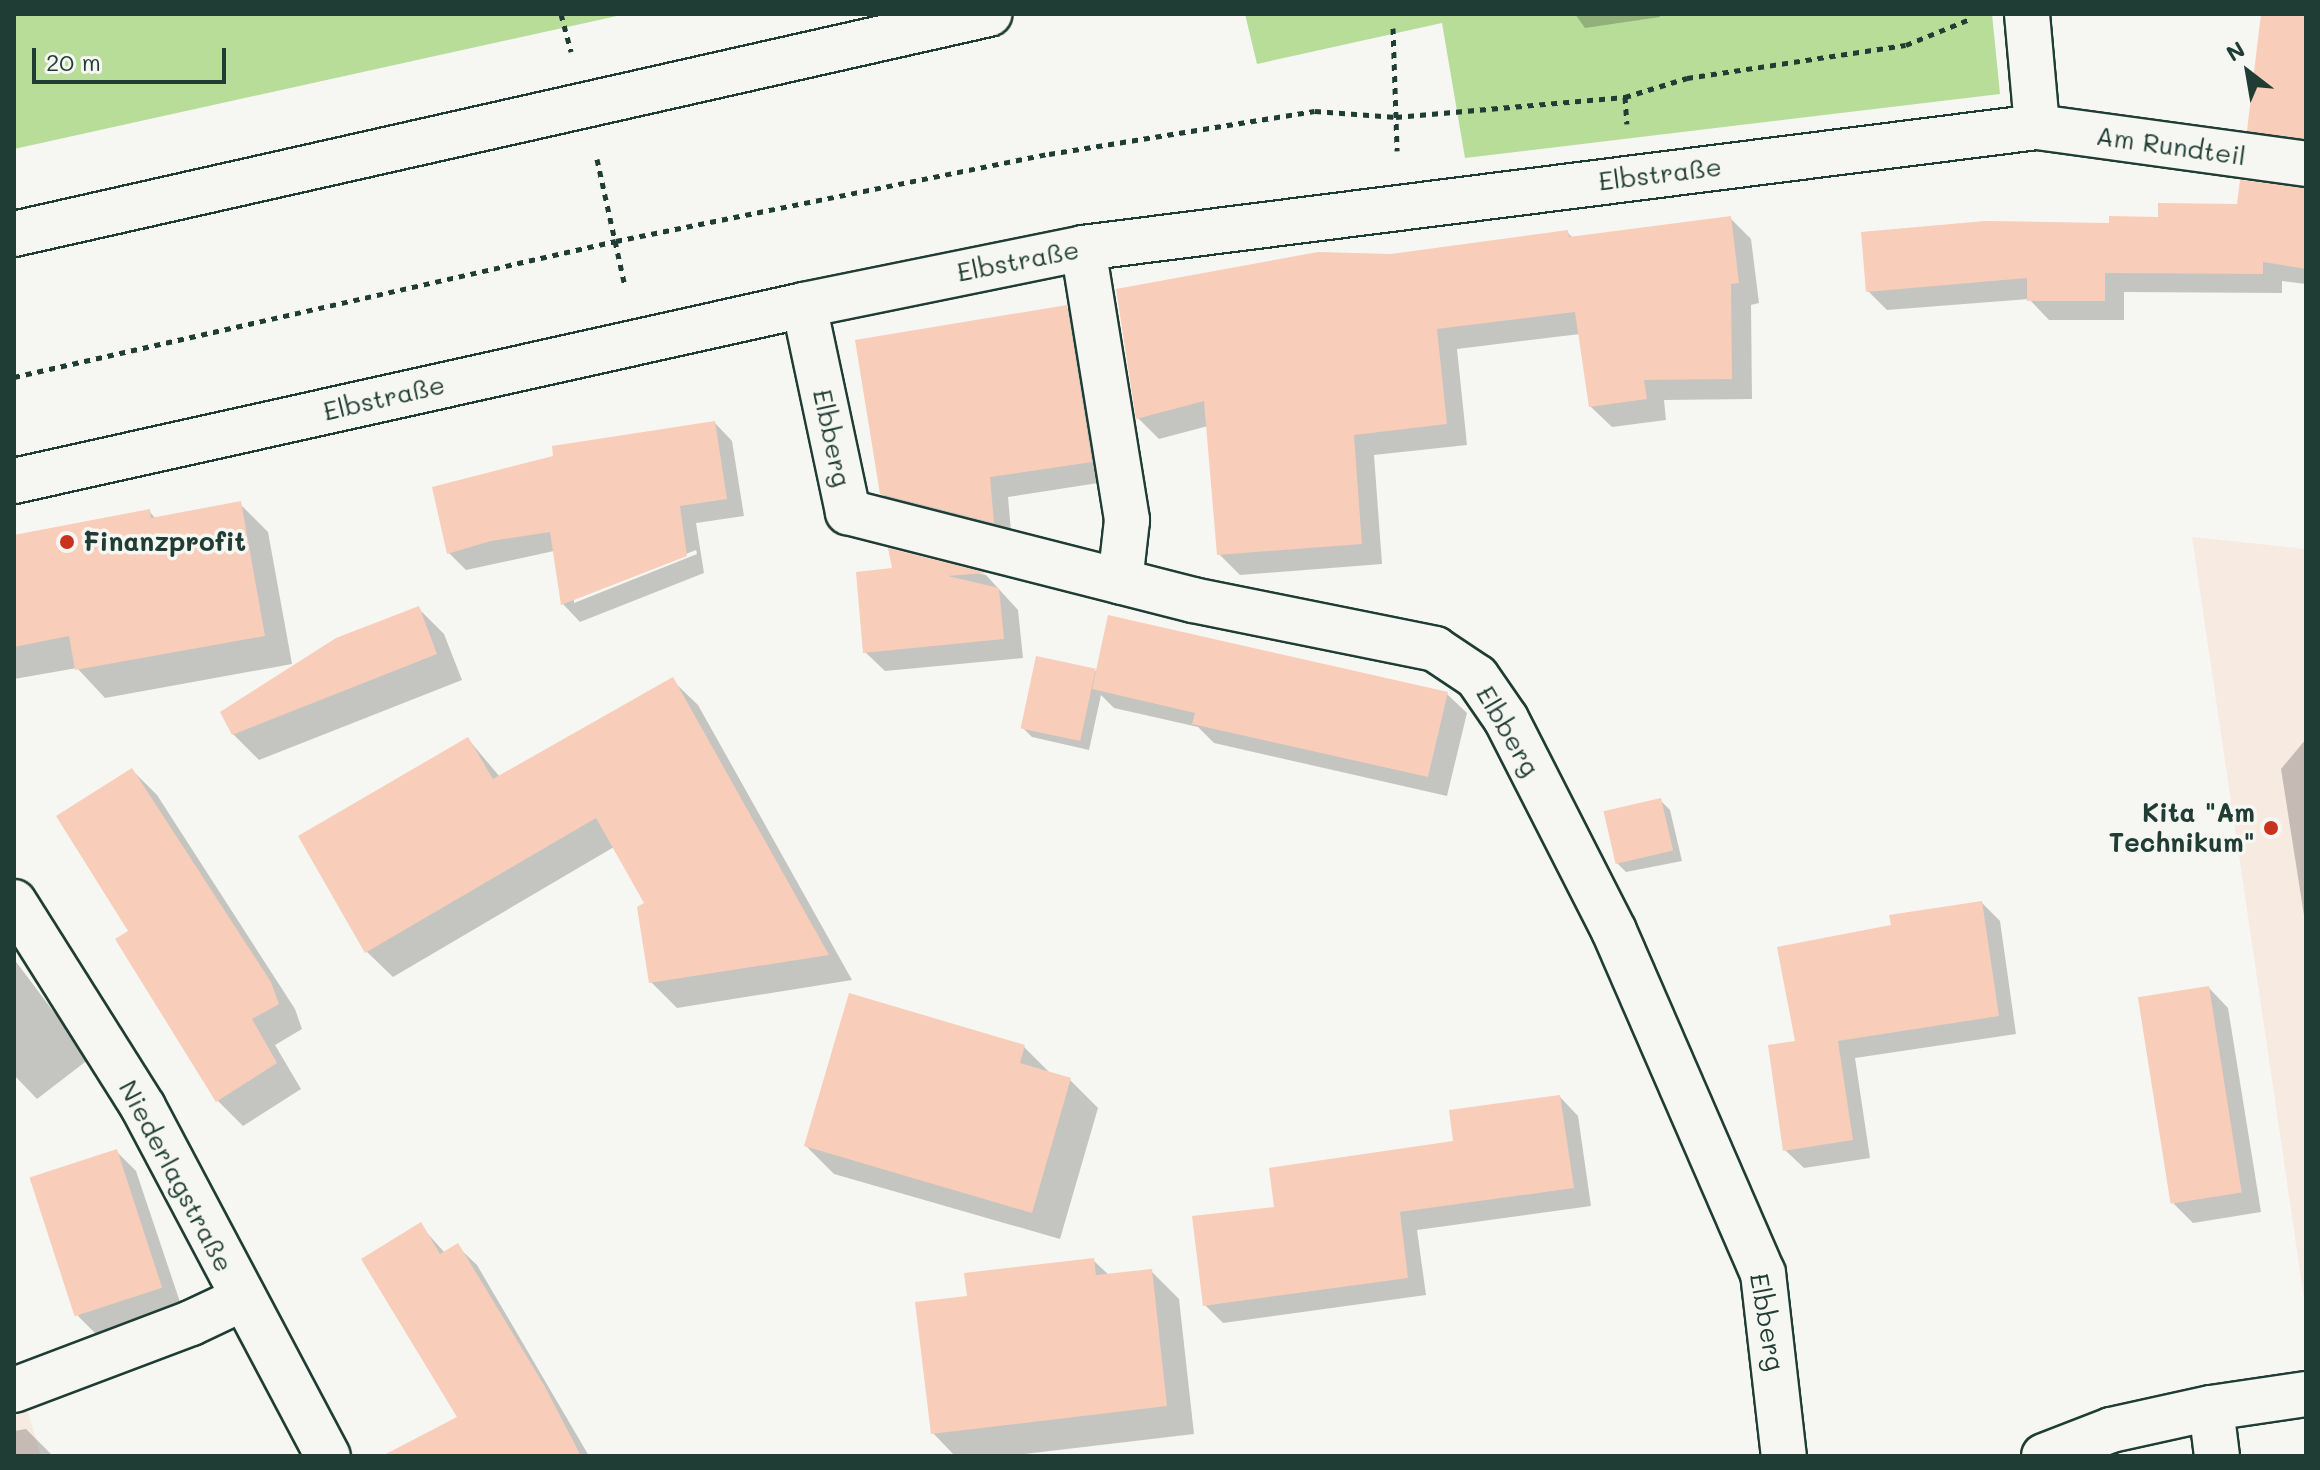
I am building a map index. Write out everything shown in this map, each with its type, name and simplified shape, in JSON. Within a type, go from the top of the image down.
[{"type":"street","points":[[14,234],[989,14]]},
{"type":"street","points":[[2027,14],[2037,127]]},
{"type":"street","name":"Am Rundteil","points":[[2037,127],[2305,164]]},
{"type":"street","name":"Elbstraße","points":[[14,481],[804,305],[1083,248],[2037,127]]},
{"type":"street","points":[[1083,248],[1127,520],[1120,582]]},
{"type":"street","name":"Elbberg","points":[[804,305],[848,512],[1120,582],[1435,649],[1477,677],[1506,719],[1614,931],[1763,1273],[1784,1456]]},
{"type":"street","name":"Niederlagstraße","points":[[14,902],[143,1107],[242,1299],[328,1456]]},
{"type":"street","points":[[14,1390],[191,1323],[242,1299]]},
{"type":"street","points":[[2044,1456],[2111,1430],[2211,1408],[2306,1394]]},
{"type":"street","points":[[2211,1408],[2217,1456]]},
{"type":"path","points":[[14,377],[616,241],[1049,154],[1315,111],[1396,117],[1625,97],[1687,78],[1906,45],[1983,14]]},
{"type":"path","points":[[1393,28],[1400,207]]},
{"type":"path","points":[[607,198],[612,225]]},
{"type":"shaded area","name":"Kita \"Am Technikum\"","points":[[2192,537],[2306,549],[2306,1313],[2276,1107]]},
{"type":"shaded area","points":[[14,1395],[26,1406],[41,1456],[14,1456]]},
{"type":"green space","points":[[14,14],[626,14],[14,149]]},
{"type":"green space","points":[[1245,14],[1992,14],[2000,94],[1465,158],[1442,23],[1257,64]]},
{"type":"building","points":[[2261,14],[2306,14],[2306,139],[2247,131]]},
{"type":"building","points":[[2240,180],[2306,188],[2306,269],[2263,262],[2263,274],[2105,273],[2105,301],[2027,301],[2027,278],[1866,292],[1861,232],[1985,221],[2109,223],[2109,216],[2158,217],[2158,203],[2237,204]]},
{"type":"building","points":[[1731,216],[1739,283],[1731,284],[1732,379],[1644,380],[1647,399],[1589,407],[1575,312],[1437,329],[1447,424],[1354,435],[1362,544],[1217,555],[1204,401],[1136,419],[1116,289],[1318,252],[1391,254],[1568,230],[1569,237]]},
{"type":"building","points":[[1067,305],[1092,462],[990,477],[994,523],[880,494],[855,340]]},
{"type":"building","points":[[715,421],[727,499],[680,506],[687,556],[561,605],[550,532],[491,541],[447,554],[432,487],[553,456],[552,446]]},
{"type":"building","points":[[241,501],[265,636],[75,670],[69,636],[14,647],[14,535],[150,509],[151,518]]},
{"type":"building","points":[[888,548],[987,573],[948,576],[999,588],[1004,639],[863,653],[856,572],[892,568]]},
{"type":"building","points":[[419,606],[437,654],[232,735],[220,712],[336,638]]},
{"type":"building","points":[[1108,615],[1448,692],[1428,777],[1192,724],[1195,713],[1092,689]]},
{"type":"building","points":[[1036,656],[1096,669],[1080,741],[1021,728]]},
{"type":"building","points":[[673,677],[829,955],[649,983],[637,907],[644,903],[596,818],[365,953],[298,836],[468,737],[493,779]]},
{"type":"building","points":[[132,768],[271,982],[279,1004],[252,1019],[277,1063],[216,1102],[115,939],[128,931],[56,816]]},
{"type":"building","points":[[1661,798],[1673,851],[1616,864],[1604,811]]},
{"type":"building","points":[[1982,901],[1999,1016],[1838,1041],[1853,1140],[1783,1151],[1768,1045],[1795,1041],[1777,947],[1891,925],[1889,915]]},
{"type":"building","points":[[2209,986],[2242,1192],[2171,1204],[2138,997]]},
{"type":"building","points":[[849,993],[1025,1045],[1020,1063],[1071,1078],[1032,1213],[804,1146]]},
{"type":"building","points":[[1560,1095],[1574,1188],[1400,1212],[1408,1278],[1203,1306],[1192,1216],[1274,1207],[1269,1168],[1453,1141],[1449,1110]]},
{"type":"building","points":[[117,1149],[162,1288],[75,1316],[30,1177]]},
{"type":"building","points":[[421,1222],[440,1254],[458,1243],[544,1385],[581,1456],[382,1456],[457,1417],[361,1259]]},
{"type":"building","points":[[1094,1258],[1096,1275],[1152,1269],[1167,1406],[931,1434],[915,1302],[967,1296],[964,1273]]},
{"type":"place","name":"Finanzprofit","points":[[67,542]]},
{"type":"place","name":"Kita \"Am Technikum\"","points":[[2271,828]]}]
